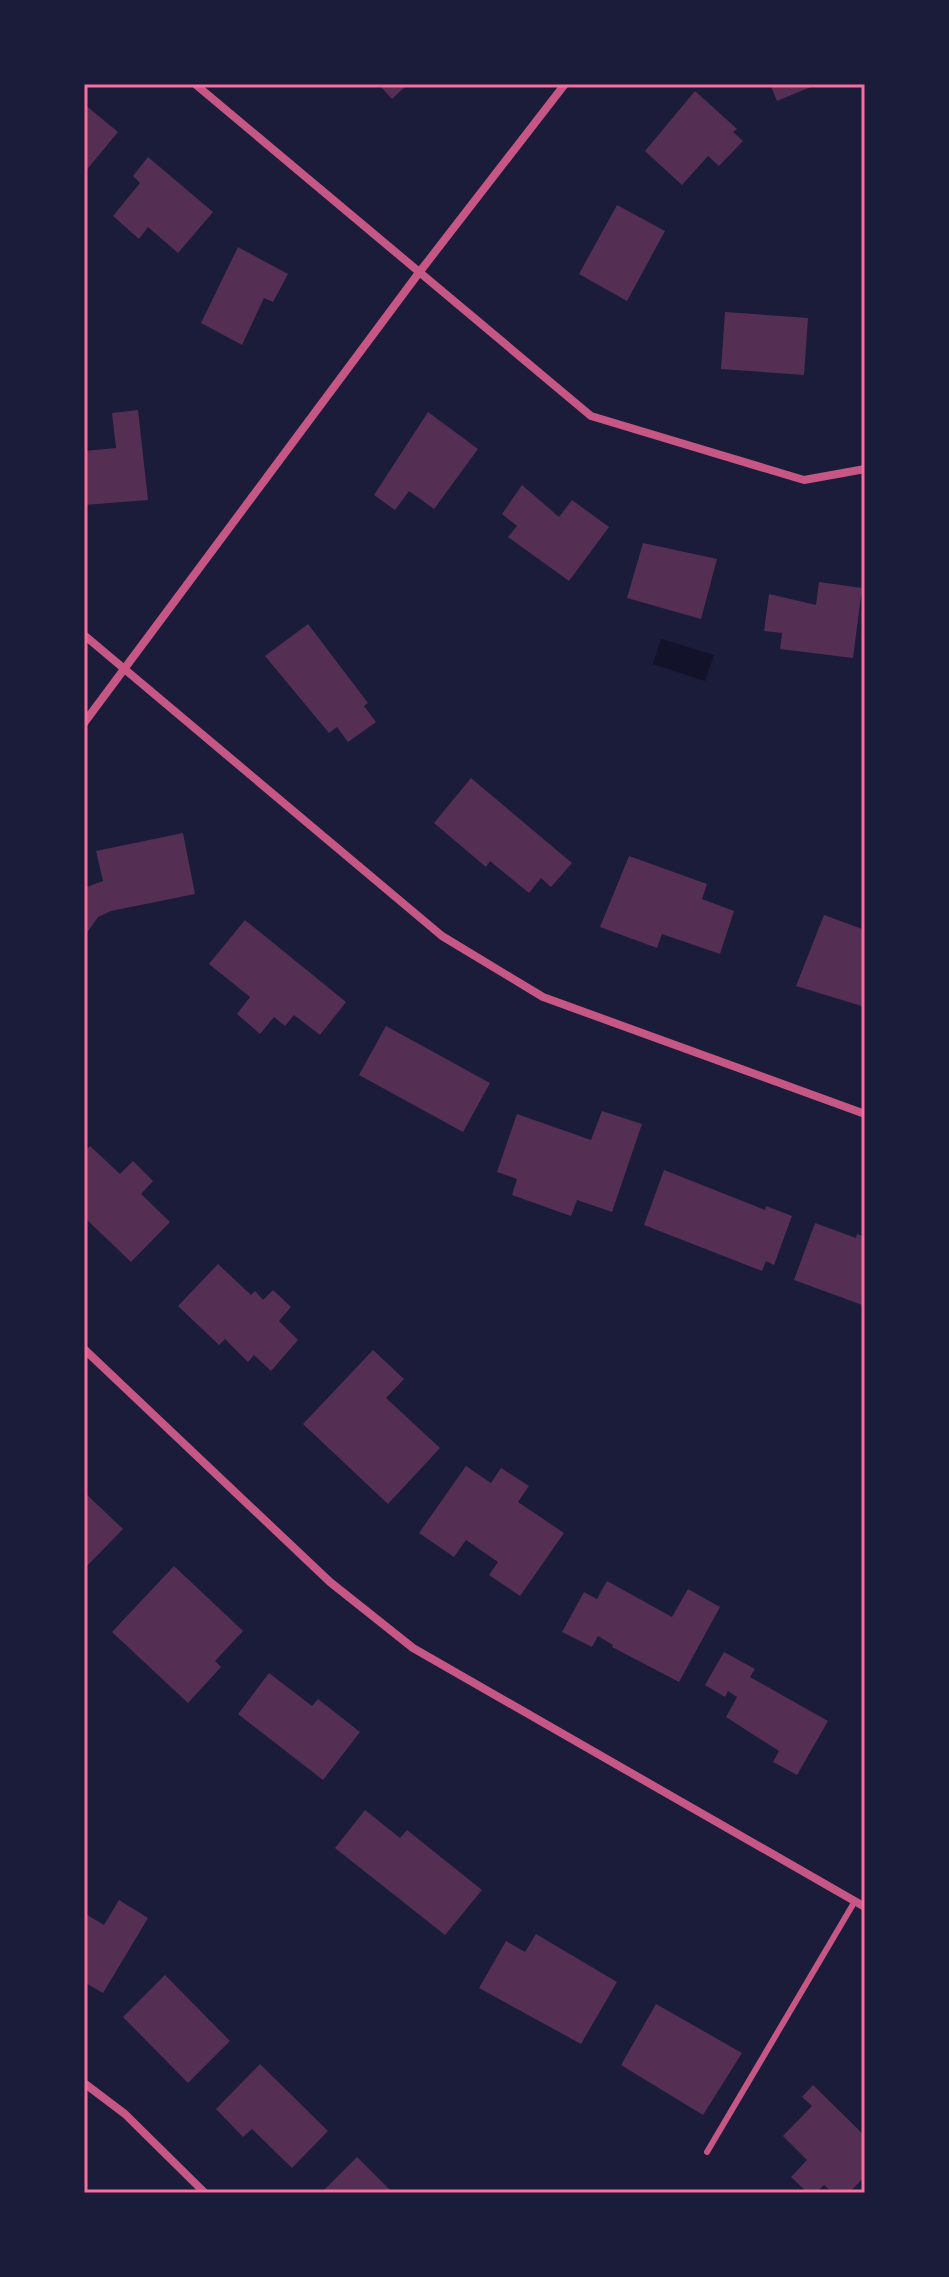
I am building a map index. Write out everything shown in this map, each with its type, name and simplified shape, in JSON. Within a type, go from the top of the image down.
[{"type":"street","points":[[195,84],[591,416],[804,480],[865,469]]},
{"type":"street","points":[[84,723],[418,274],[565,84]]},
{"type":"street","points":[[84,635],[442,936],[543,997],[865,1114]]},
{"type":"street","points":[[84,1349],[330,1582],[413,1648],[865,1907]]},
{"type":"street","points":[[84,2083],[125,2114],[205,2193]]},
{"type":"lane","points":[[707,2152],[855,1901]]},
{"type":"shaded area","points":[[661,639],[714,655],[705,681],[653,664]]},
{"type":"building","points":[[378,84],[408,84],[392,99]]},
{"type":"building","points":[[770,84],[818,84],[777,101]]},
{"type":"building","points":[[695,91],[737,129],[733,132],[743,141],[719,166],[708,156],[682,185],[645,151]]},
{"type":"building","points":[[84,104],[118,132],[84,173]]},
{"type":"building","points":[[148,157],[213,212],[178,253],[148,227],[139,239],[113,216],[140,183],[133,176]]},
{"type":"building","points":[[617,205],[665,231],[627,301],[579,274]]},
{"type":"building","points":[[238,247],[288,274],[273,302],[264,298],[242,345],[201,323]]},
{"type":"building","points":[[725,312],[808,318],[804,375],[721,369]]},
{"type":"building","points":[[138,410],[148,500],[84,505],[84,451],[116,448],[112,413]]},
{"type":"building","points":[[428,412],[478,449],[434,509],[409,491],[395,510],[374,495]]},
{"type":"building","points":[[522,485],[559,517],[572,500],[609,527],[569,581],[508,537],[517,526],[502,514]]},
{"type":"building","points":[[643,543],[717,559],[701,619],[627,598]]},
{"type":"building","points":[[819,582],[862,588],[853,658],[780,649],[782,633],[764,631],[769,594],[816,605]]},
{"type":"building","points":[[308,624],[368,703],[364,706],[376,722],[348,742],[337,727],[329,733],[265,656]]},
{"type":"building","points":[[471,778],[572,863],[551,887],[541,878],[529,893],[490,861],[486,867],[434,823]]},
{"type":"building","points":[[183,833],[195,894],[111,911],[98,917],[84,937],[84,888],[103,881],[96,851]]},
{"type":"building","points":[[629,856],[707,884],[702,899],[734,911],[720,954],[662,934],[657,948],[600,927]]},
{"type":"building","points":[[824,915],[865,930],[865,1007],[796,986]]},
{"type":"building","points":[[245,920],[346,1002],[320,1035],[294,1015],[285,1026],[274,1017],[260,1034],[237,1014],[250,997],[209,964]]},
{"type":"building","points":[[386,1026],[490,1083],[463,1132],[359,1075]]},
{"type":"building","points":[[602,1111],[642,1124],[612,1212],[577,1200],[571,1216],[512,1195],[517,1179],[497,1172],[517,1114],[591,1140]]},
{"type":"building","points":[[90,1146],[120,1174],[133,1161],[153,1181],[141,1194],[170,1222],[131,1262],[84,1217],[84,1152]]},
{"type":"building","points":[[664,1170],[765,1210],[766,1206],[792,1216],[774,1265],[766,1261],[762,1271],[644,1225]]},
{"type":"building","points":[[815,1223],[856,1238],[857,1234],[865,1237],[865,1306],[794,1280]]},
{"type":"building","points":[[218,1264],[251,1295],[255,1291],[263,1300],[273,1290],[291,1307],[279,1321],[298,1340],[271,1371],[254,1355],[248,1362],[225,1339],[219,1345],[178,1306]]},
{"type":"building","points":[[373,1350],[404,1379],[386,1398],[440,1448],[388,1504],[303,1424]]},
{"type":"building","points":[[466,1466],[491,1483],[501,1468],[529,1486],[518,1502],[564,1533],[520,1596],[489,1575],[498,1562],[466,1540],[454,1557],[419,1533]]},
{"type":"building","points":[[84,1492],[123,1529],[84,1569]]},
{"type":"building","points":[[174,1566],[243,1631],[215,1661],[221,1667],[188,1703],[112,1632]]},
{"type":"building","points":[[607,1581],[672,1617],[688,1589],[720,1607],[679,1682],[612,1647],[598,1636],[592,1647],[562,1632],[584,1592],[597,1599]]},
{"type":"building","points":[[724,1652],[755,1669],[750,1677],[828,1721],[797,1775],[773,1762],[779,1751],[726,1717],[737,1697],[728,1691],[725,1697],[705,1685]]},
{"type":"building","points":[[269,1673],[312,1706],[318,1699],[360,1732],[323,1780],[238,1714]]},
{"type":"building","points":[[365,1810],[400,1838],[407,1830],[482,1890],[445,1935],[335,1848]]},
{"type":"building","points":[[119,1900],[148,1918],[103,1993],[84,1982],[84,1913],[104,1925]]},
{"type":"building","points":[[536,1934],[617,1982],[581,2044],[479,1988],[506,1941],[525,1952]]},
{"type":"building","points":[[165,1975],[230,2041],[188,2083],[123,2017]]},
{"type":"building","points":[[656,2004],[742,2053],[703,2115],[621,2065]]},
{"type":"building","points":[[260,2064],[328,2131],[292,2168],[252,2129],[243,2137],[216,2109]]},
{"type":"building","points":[[813,2085],[865,2136],[865,2176],[849,2193],[833,2193],[824,2185],[816,2193],[808,2193],[791,2177],[807,2160],[783,2136],[812,2106],[802,2097]]},
{"type":"building","points":[[357,2157],[393,2193],[321,2193]]}]
